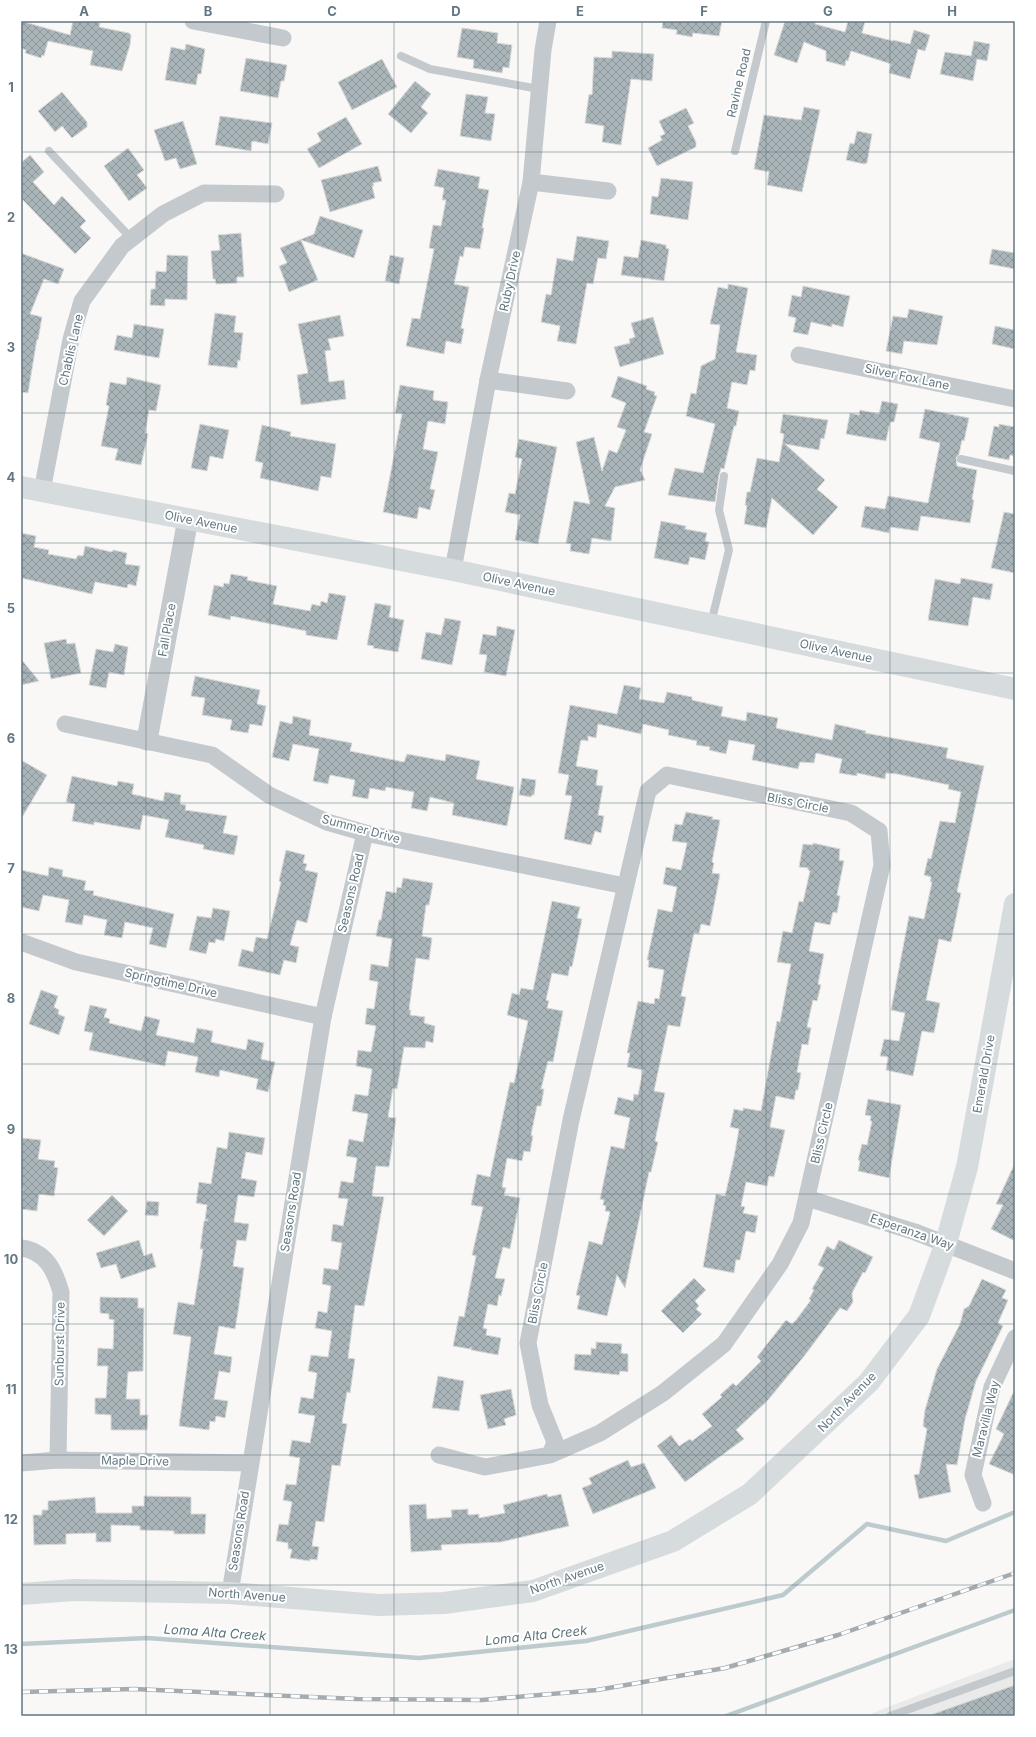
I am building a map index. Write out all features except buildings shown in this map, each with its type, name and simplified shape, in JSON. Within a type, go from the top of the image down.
[{"type":"main road","name":"Olive Avenue","points":[[31,489],[453,570],[1015,689]]},
{"type":"main road","name":"Emerald Drive","points":[[946,1243],[968,1167],[1015,904]]},
{"type":"main road","name":"North Avenue","points":[[21,1594],[74,1590],[230,1593],[379,1605],[444,1603],[533,1591],[673,1542],[750,1494],[869,1382],[919,1316],[946,1243]]},
{"type":"street","points":[[194,21],[283,38]]},
{"type":"street","name":"Ruby Drive","points":[[453,570],[488,380],[531,182],[543,50],[548,21]]},
{"type":"street","points":[[531,182],[608,191]]},
{"type":"street","name":"Chablis Lane","points":[[31,489],[82,301],[122,246],[163,214],[204,193],[276,194]]},
{"type":"street","name":"Silver Fox Lane","points":[[799,355],[1015,399]]},
{"type":"street","points":[[488,380],[567,391]]},
{"type":"street","name":"Fall Place","points":[[148,740],[188,519]]},
{"type":"street","name":"Summer Drive","points":[[64,724],[148,740],[212,755],[269,795],[327,822],[365,833],[625,886]]},
{"type":"street","name":"Bliss Circle","points":[[439,1455],[485,1466],[550,1455],[606,1429],[663,1393],[724,1344],[780,1264],[801,1223],[882,865],[879,831],[851,814],[668,775],[648,791],[571,1120],[528,1343],[540,1405],[555,1442],[550,1455]]},
{"type":"street","name":"Seasons Road","points":[[230,1593],[323,1017],[365,833]]},
{"type":"street","name":"Springtime Drive","points":[[21,942],[76,962],[323,1017]]},
{"type":"street","name":"Esperanza Way","points":[[807,1198],[946,1243],[1015,1271]]},
{"type":"street","name":"Sunburst Drive","points":[[21,1248],[28,1249],[47,1261],[55,1272],[61,1292],[58,1460]]},
{"type":"street","name":"Maravilla Way","points":[[983,1503],[973,1475],[992,1387],[1015,1338]]},
{"type":"street","name":"Maple Drive","points":[[21,1463],[58,1460],[250,1463]]},
{"type":"lane","name":"Ravine Road","points":[[735,151],[766,21]]},
{"type":"lane","points":[[401,56],[430,69],[539,89]]},
{"type":"lane","points":[[49,151],[131,238]]},
{"type":"lane","points":[[961,459],[1015,471]]},
{"type":"lane","points":[[711,625],[729,550],[719,510],[724,476]]},
{"type":"lane","points":[[890,1716],[1015,1671]]},
{"type":"shaded area","points":[[1015,1659],[1015,1716],[865,1716],[950,1683]]},
{"type":"waterway","name":"Loma Alta Creek","points":[[21,1644],[147,1638],[419,1658],[586,1641],[783,1595],[867,1524],[946,1541],[1015,1512]]},
{"type":"waterway","points":[[726,1716],[1015,1610]]},
{"type":"railway","points":[[21,1692],[134,1689],[357,1699],[482,1700],[597,1690],[725,1668],[838,1635],[1015,1573]]}]
